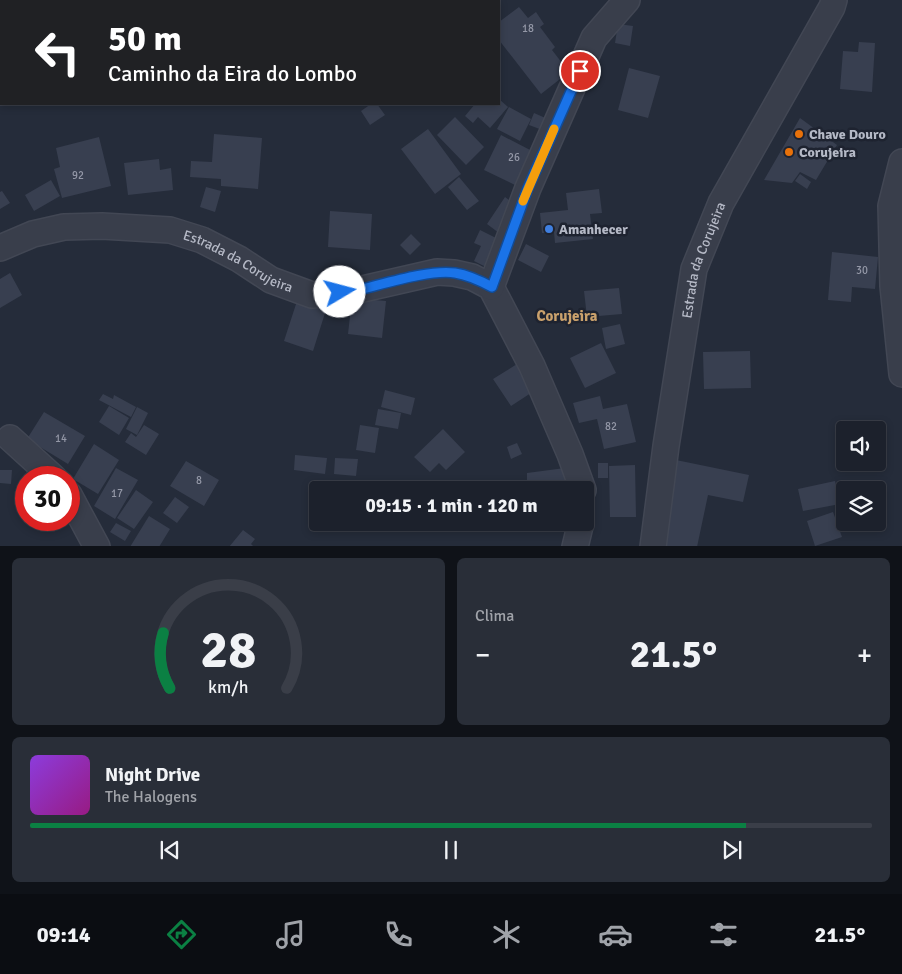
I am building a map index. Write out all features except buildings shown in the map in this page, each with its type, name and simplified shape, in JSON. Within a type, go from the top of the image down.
[{"type":"street","points":[[579,481],[570,454],[532,366],[492,287],[528,188],[594,38],[627,0]]},
{"type":"street","name":"Estrada da Corujeira","points":[[653,546],[666,446],[694,269],[721,203],[832,7],[834,0]]},
{"type":"street","points":[[902,162],[890,206],[893,286],[902,374]]},
{"type":"street","name":"Estrada da Corujeira","points":[[0,248],[33,234],[64,227],[102,226],[170,230],[202,240],[238,259],[271,280],[312,295],[354,291],[437,272],[472,277],[492,287]]},
{"type":"street","points":[[10,438],[41,466]]},
{"type":"street","points":[[80,515],[97,546]]},
{"type":"street","points":[[575,546],[579,531]]},
{"type":"slow traffic","points":[[523,201],[554,129]]},
{"type":"place","name":"Chave Douro","points":[[799,134]]},
{"type":"place","name":"Corujeira","points":[[789,152]]},
{"type":"place","name":"Amanhecer","points":[[549,229]]},
{"type":"district","name":"Corujeira","points":[[567,316]]},
{"type":"route","points":[[340,292],[354,291],[437,272],[472,277],[492,287],[528,188],[580,71]]}]
